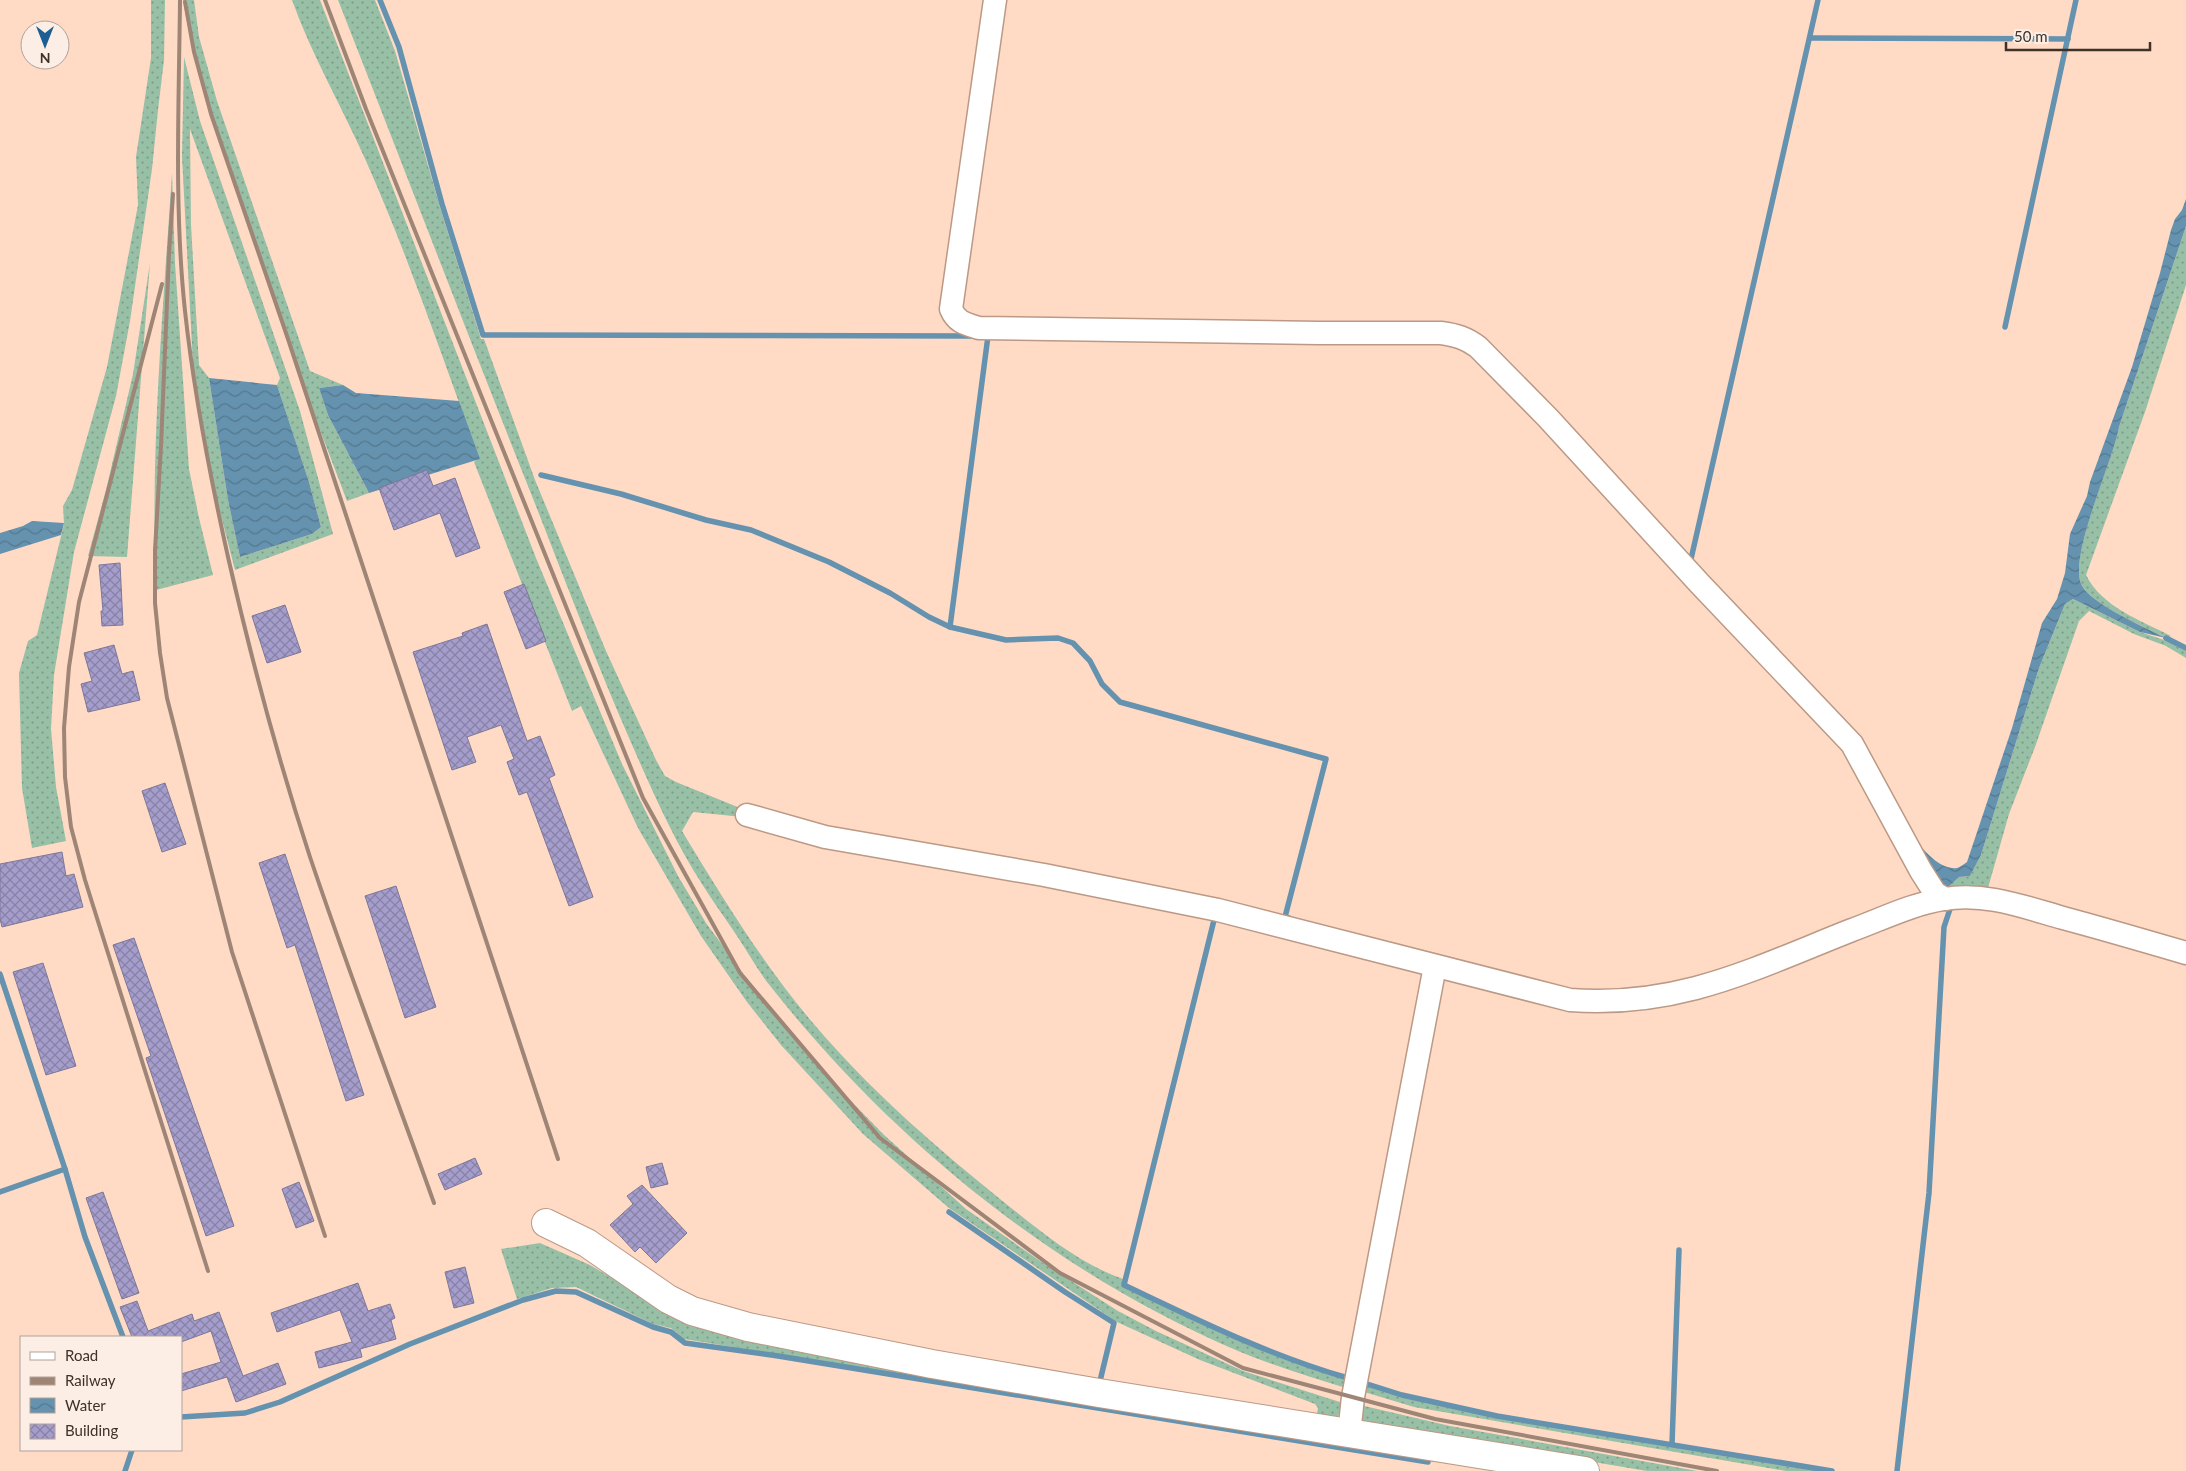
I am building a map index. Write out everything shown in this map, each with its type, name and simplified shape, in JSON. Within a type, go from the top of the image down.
[{"type":"street","points":[[995,0],[951,309],[960,322],[980,328],[1441,333],[1458,335],[1468,340],[1478,347],[1548,418],[1700,584],[1852,744],[1921,871],[1935,893],[1945,899]]},
{"type":"street","points":[[746,815],[825,837],[1044,875],[1218,910],[1570,1000],[1604,1003],[1673,995],[1743,974],[1913,906],[1945,899],[1974,897],[2008,902],[2186,953]]},
{"type":"street","points":[[1349,1434],[1353,1398],[1435,966]]},
{"type":"street","points":[[546,1223],[587,1243],[668,1299],[692,1311],[748,1327],[923,1362],[1099,1393],[1585,1471]]},
{"type":"green space","points":[[151,0],[165,0],[164,60],[152,169],[130,321],[116,396],[74,552],[54,675],[51,729],[56,787],[66,841],[32,848],[22,788],[19,673],[28,641],[37,635],[64,524],[63,506],[72,490],[107,367],[138,205],[136,157],[151,58]]},
{"type":"green space","points":[[183,0],[194,0],[199,37],[217,101],[310,371],[343,385],[319,388],[328,415],[369,493],[347,501],[298,372],[205,95],[192,48]]},
{"type":"green space","points":[[292,0],[320,0],[536,558],[622,764],[678,876],[706,923],[742,972],[817,1066],[883,1134],[966,1209],[1040,1261],[1118,1311],[1156,1331],[1243,1371],[1343,1403],[1338,1416],[1333,1420],[1316,1419],[1318,1408],[1315,1404],[1200,1360],[1117,1322],[949,1208],[863,1134],[781,1045],[747,1002],[701,936],[638,828],[581,706],[572,711],[474,462],[479,458],[397,234],[366,161],[309,41]]},
{"type":"green space","points":[[338,0],[375,0],[395,51],[440,207],[481,339],[484,339],[535,480],[606,651],[656,760],[665,776],[745,810],[743,817],[693,812],[682,831],[731,911],[766,963],[825,1037],[887,1101],[954,1161],[1058,1244],[1090,1264],[1123,1279],[1122,1285],[1235,1338],[1352,1382],[1349,1389],[1238,1351],[1170,1319],[1104,1282],[1040,1241],[979,1196],[921,1147],[866,1095],[815,1040],[767,982],[692,868],[648,782],[581,622]]},
{"type":"green space","points":[[184,57],[200,121],[300,411],[333,534],[235,570],[213,485],[193,365],[182,157]],"holes":[[[190,129],[280,378],[277,385],[309,482],[321,527],[312,534],[240,557],[228,500],[209,378],[199,365],[191,225]]]},
{"type":"green space","points":[[172,173],[175,263],[189,469],[213,575],[156,590],[156,434]]},
{"type":"green space","points":[[2186,226],[2186,285],[2145,412],[2086,575],[2093,586],[2112,604],[2123,612],[2171,636],[2166,638],[2120,615],[2097,600],[2082,586],[2079,573],[2081,554],[2093,509]]},
{"type":"green space","points":[[150,263],[127,557],[88,556],[106,490],[133,374]]},
{"type":"green space","points":[[962,311],[968,319],[1326,327],[1468,327],[1854,739],[1945,890],[1959,877],[1970,876],[1981,855],[2039,668],[2065,604],[2073,599],[2140,632],[2167,641],[2186,651],[2186,658],[2166,646],[2134,634],[2089,611],[2079,621],[2035,747],[2009,814],[1988,888],[1943,892],[1868,765],[1480,343],[977,325],[961,315]]},
{"type":"green space","points":[[540,1243],[590,1265],[647,1299],[1436,1454],[1435,1462],[684,1339],[671,1328],[653,1324],[576,1287],[552,1288],[517,1299],[501,1249]]},
{"type":"green space","points":[[1363,1385],[1496,1417],[1823,1471],[1786,1471],[1414,1407],[1361,1391]]},
{"type":"green space","points":[[1360,1405],[1450,1426],[1697,1471],[1647,1471],[1363,1423],[1359,1416]]},
{"type":"water","points":[[2186,199],[2186,226],[2093,509],[2081,554],[2079,573],[2082,586],[2097,600],[2120,615],[2166,638],[2140,632],[2073,599],[2065,604],[2039,668],[1981,855],[1970,876],[1959,877],[1944,891],[1903,824],[1919,845],[1941,864],[1949,868],[1957,868],[1967,862],[2012,728],[2042,623],[2057,599],[2065,573],[2070,534],[2087,496],[2090,482],[2132,367],[2171,230]]},
{"type":"water","points":[[209,378],[277,385],[309,482],[321,527],[312,534],[240,557],[228,500]]},
{"type":"water","points":[[343,385],[356,393],[459,401],[480,459],[369,493],[328,415],[319,388]]},
{"type":"water","points":[[32,521],[64,523],[61,535],[0,554],[0,533],[23,526]]},
{"type":"building","points":[[427,470],[433,486],[455,478],[480,548],[456,557],[440,513],[394,530],[379,488]]},
{"type":"building","points":[[120,563],[123,625],[102,626],[101,611],[103,611],[99,565]]},
{"type":"building","points":[[524,584],[546,641],[526,649],[504,592]]},
{"type":"building","points":[[285,605],[301,652],[267,663],[252,616]]},
{"type":"building","points":[[487,624],[527,741],[540,736],[555,775],[549,778],[593,897],[569,906],[527,792],[519,795],[507,762],[514,759],[501,725],[467,737],[476,762],[452,770],[413,652],[463,636],[462,633]]},
{"type":"building","points":[[114,645],[122,674],[133,671],[140,700],[88,712],[81,684],[92,681],[84,653]]},
{"type":"building","points":[[165,783],[186,844],[162,852],[142,791]]},
{"type":"building","points":[[62,852],[66,876],[74,874],[83,907],[2,927],[0,919],[0,864]]},
{"type":"building","points":[[285,854],[364,1095],[346,1101],[295,945],[287,948],[259,863]]},
{"type":"building","points":[[396,886],[436,1007],[405,1018],[365,896]]},
{"type":"building","points":[[134,938],[234,1226],[206,1236],[146,1058],[151,1056],[113,945]]},
{"type":"building","points":[[43,963],[76,1066],[46,1075],[13,972]]},
{"type":"building","points":[[475,1158],[482,1174],[445,1190],[438,1174]]},
{"type":"building","points":[[662,1163],[668,1184],[651,1188],[646,1167]]},
{"type":"building","points":[[299,1182],[314,1221],[296,1228],[282,1189]]},
{"type":"building","points":[[642,1185],[687,1233],[656,1263],[640,1247],[635,1252],[610,1225],[633,1204],[627,1196]]},
{"type":"building","points":[[103,1192],[139,1293],[122,1299],[86,1198]]},
{"type":"building","points":[[465,1267],[474,1303],[454,1308],[445,1272]]},
{"type":"building","points":[[358,1283],[368,1311],[390,1304],[395,1318],[391,1320],[396,1339],[360,1349],[362,1357],[319,1368],[315,1352],[352,1342],[340,1310],[277,1332],[271,1313]]},
{"type":"building","points":[[137,1301],[148,1331],[192,1314],[194,1321],[219,1312],[243,1376],[278,1363],[286,1384],[236,1402],[227,1377],[182,1391],[182,1374],[221,1362],[211,1331],[182,1342],[182,1336],[132,1336],[120,1307]]},
{"type":"waterway","points":[[380,0],[399,47],[442,204],[483,335],[972,336]]},
{"type":"waterway","points":[[1691,559],[1818,0]]},
{"type":"waterway","points":[[2005,327],[2076,0]]},
{"type":"waterway","points":[[1810,38],[2068,39]]},
{"type":"waterway","points":[[950,627],[988,336]]},
{"type":"waterway","points":[[541,475],[621,494],[706,520],[751,530],[829,562],[890,593],[929,617],[950,627],[1006,640],[1058,638],[1073,643],[1090,661],[1102,684],[1120,702],[1326,759],[1285,917],[1289,918]]},
{"type":"waterway","points":[[2166,638],[2186,648]]},
{"type":"waterway","points":[[1897,1471],[1929,1193],[1944,927],[1951,906]]},
{"type":"waterway","points":[[1215,916],[1124,1285],[1261,1348],[1348,1378]]},
{"type":"waterway","points":[[0,974],[65,1169],[0,1192]]},
{"type":"waterway","points":[[65,1169],[85,1237],[123,1336]]},
{"type":"waterway","points":[[949,1212],[1065,1292],[1114,1323],[1100,1381]]},
{"type":"waterway","points":[[1672,1444],[1679,1250]]},
{"type":"waterway","points":[[182,1417],[245,1413],[280,1402],[410,1344],[523,1300],[556,1291],[576,1292],[653,1327],[671,1332],[685,1343],[778,1356],[1428,1462]]},
{"type":"waterway","points":[[1364,1383],[1402,1395],[1497,1416],[1832,1471]]},
{"type":"waterway","points":[[125,1471],[132,1451]]},
{"type":"railway","points":[[180,0],[178,194],[185,311],[198,404],[221,527],[256,670],[298,820],[340,944],[434,1203]]},
{"type":"railway","points":[[325,0],[366,109],[643,798],[740,973],[880,1138],[1060,1273],[1243,1368],[1435,1419],[1717,1471]]},
{"type":"railway","points":[[185,2],[194,52],[211,114],[288,339],[558,1159]]},
{"type":"railway","points":[[173,194],[155,550],[155,603],[160,653],[167,698],[232,952],[325,1236]]},
{"type":"railway","points":[[162,284],[79,602],[69,667],[64,728],[65,777],[71,827],[85,880],[208,1271]]}]
